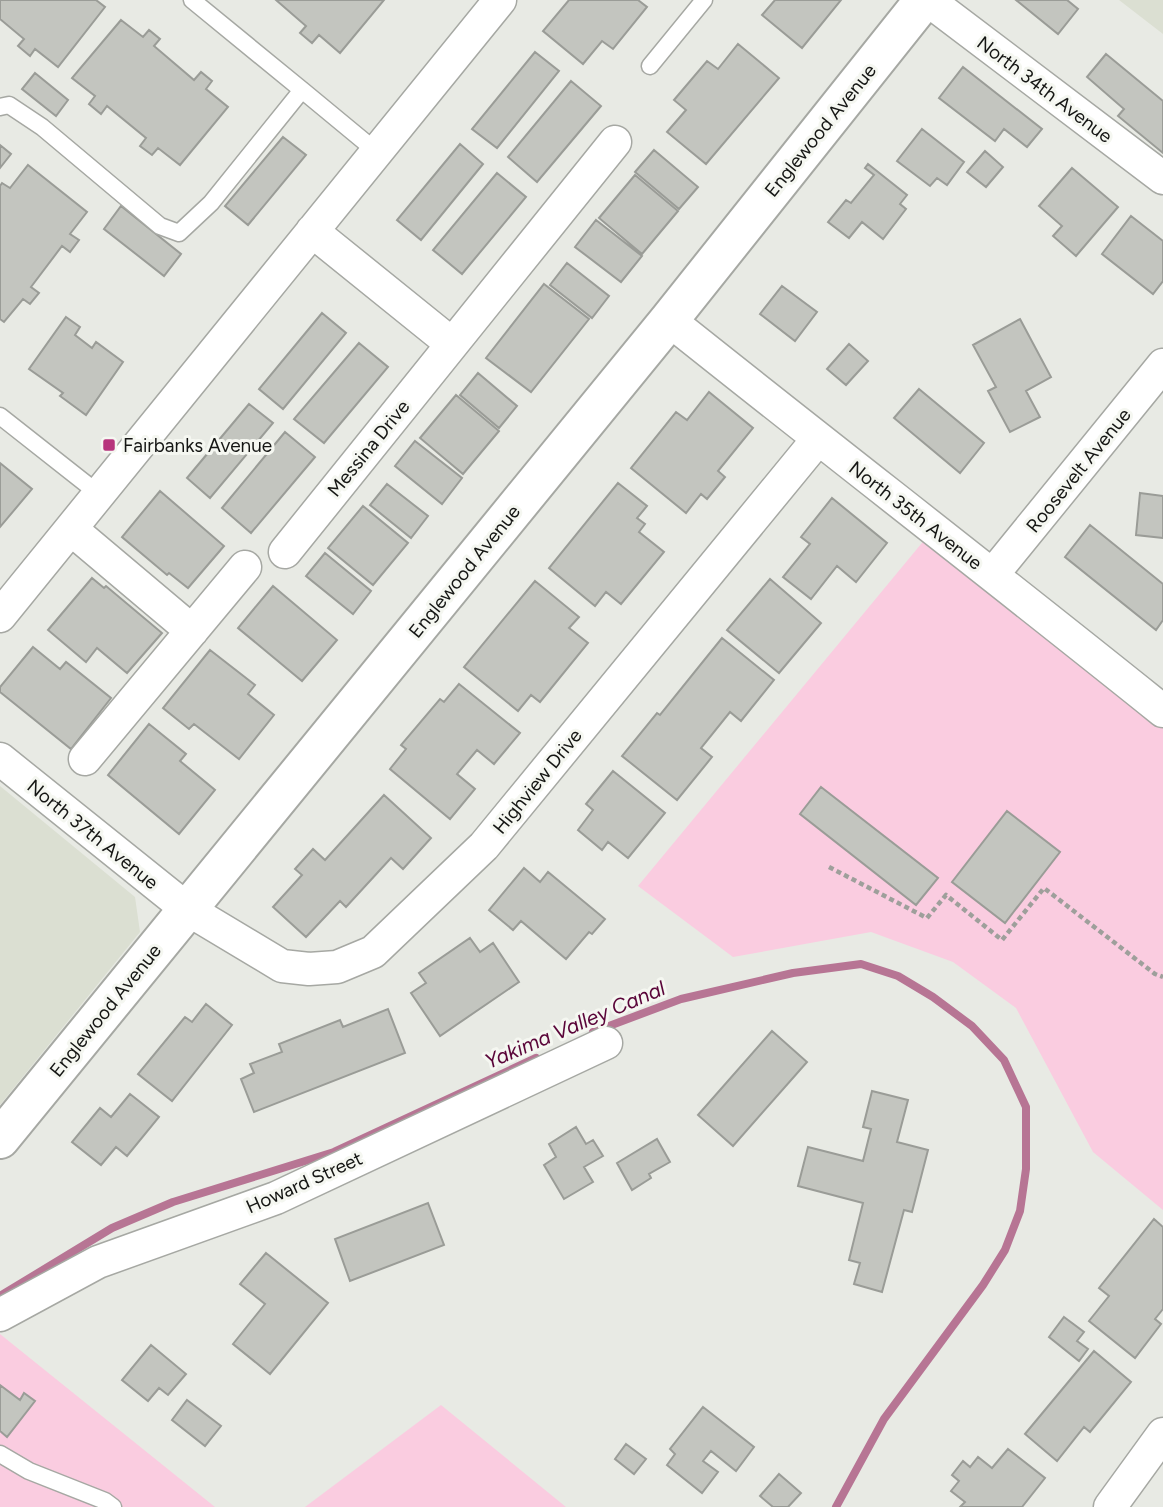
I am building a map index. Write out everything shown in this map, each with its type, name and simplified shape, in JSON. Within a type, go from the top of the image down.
[{"type":"street","points":[[0,616],[500,0]]},
{"type":"street","name":"North 34th Avenue","points":[[926,0],[1163,178]]},
{"type":"street","name":"Englewood Avenue","points":[[0,1139],[669,320],[926,0]]},
{"type":"street","name":"Messina Drive","points":[[285,552],[615,142]]},
{"type":"street","points":[[312,230],[452,344]]},
{"type":"street","name":"North 35th Avenue","points":[[669,320],[1163,711]]},
{"type":"street","name":"Roosevelt Avenue","points":[[993,574],[1163,365]]},
{"type":"street","name":"Highview Drive","points":[[187,909],[282,966],[309,969],[337,967],[373,952],[484,846],[818,439]]},
{"type":"street","points":[[71,529],[192,631]]},
{"type":"street","points":[[85,759],[245,567]]},
{"type":"street","name":"North 37th Avenue","points":[[0,759],[187,909]]},
{"type":"street","name":"Howard Street","points":[[0,1315],[98,1262],[275,1198],[606,1043]]},
{"type":"street","points":[[1110,1507],[1163,1434]]},
{"type":"lane","points":[[192,0],[377,152]]},
{"type":"lane","points":[[650,66],[704,0]]},
{"type":"lane","points":[[0,107],[9,104],[42,127],[160,226],[179,233],[211,203],[302,90]]},
{"type":"lane","points":[[0,416],[99,494]]},
{"type":"lane","points":[[0,1454],[29,1471],[105,1501],[113,1507]]},
{"type":"path","points":[[829,867],[927,918],[946,895],[1002,940],[1044,888],[1155,974],[1163,976]]},
{"type":"shaded area","points":[[1119,0],[1163,0],[1163,34]]},
{"type":"shaded area","points":[[926,538],[1163,728],[1163,1210],[1093,1152],[1016,1008],[953,962],[871,932],[733,957],[638,886]]},
{"type":"shaded area","points":[[0,786],[135,897],[140,932],[0,1105]]},
{"type":"shaded area","points":[[0,1334],[215,1507],[0,1507]]},
{"type":"shaded area","points":[[441,1405],[566,1507],[305,1507]]},
{"type":"building","points":[[0,0],[96,0],[105,7],[58,67],[35,49],[30,56],[18,46],[24,39],[0,19]]},
{"type":"building","points":[[276,0],[384,0],[340,53],[319,35],[312,43],[300,33],[306,26]]},
{"type":"building","points":[[569,0],[638,0],[647,7],[613,49],[602,41],[583,64],[543,31]]},
{"type":"building","points":[[775,0],[841,0],[802,48],[762,15]]},
{"type":"building","points":[[1016,0],[1067,0],[1078,9],[1058,34]]},
{"type":"building","points":[[121,20],[143,37],[149,30],[160,39],[154,46],[194,80],[201,72],[212,81],[206,89],[228,107],[180,165],[158,148],[152,155],[140,146],[146,138],[107,106],[101,114],[89,104],[95,96],[72,78]]},
{"type":"building","points":[[738,44],[779,78],[706,164],[667,132],[686,110],[674,100],[707,61],[718,69]]},
{"type":"building","points":[[535,52],[559,71],[497,148],[472,129]]},
{"type":"building","points":[[1106,54],[1163,101],[1163,153],[1118,116],[1124,109],[1087,77]]},
{"type":"building","points":[[963,67],[1042,129],[1027,147],[1004,129],[995,141],[939,98]]},
{"type":"building","points":[[35,73],[68,100],[56,116],[22,89]]},
{"type":"building","points":[[571,81],[601,106],[537,182],[508,157]]},
{"type":"building","points":[[922,129],[964,162],[947,185],[937,178],[930,186],[897,161]]},
{"type":"building","points":[[283,137],[306,155],[248,225],[225,206]]},
{"type":"building","points":[[460,144],[483,164],[421,240],[397,220]]},
{"type":"building","points":[[0,145],[11,154],[0,168]]},
{"type":"building","points":[[654,150],[698,187],[679,209],[635,172]]},
{"type":"building","points":[[985,151],[1003,167],[986,187],[967,172]]},
{"type":"building","points":[[868,164],[907,195],[900,204],[906,209],[883,239],[862,222],[849,238],[828,222],[846,200],[851,203],[874,175],[865,168]]},
{"type":"building","points":[[28,165],[87,212],[70,234],[79,240],[70,252],[62,246],[31,287],[39,293],[30,304],[23,299],[4,322],[0,319],[0,186],[2,183],[10,188]]},
{"type":"building","points":[[1072,168],[1118,207],[1076,256],[1053,236],[1062,226],[1039,206]]},
{"type":"building","points":[[497,173],[526,197],[462,274],[433,250]]},
{"type":"building","points":[[635,175],[678,211],[642,254],[599,218]]},
{"type":"building","points":[[121,206],[181,254],[164,276],[104,229]]},
{"type":"building","points":[[1131,216],[1163,241],[1163,281],[1153,294],[1102,254]]},
{"type":"building","points":[[596,220],[642,256],[621,282],[575,247]]},
{"type":"building","points":[[567,263],[609,296],[592,318],[550,285]]},
{"type":"building","points":[[544,284],[589,319],[531,392],[486,358]]},
{"type":"building","points":[[782,286],[817,312],[795,341],[760,314]]},
{"type":"building","points":[[322,313],[346,333],[283,409],[259,389]]},
{"type":"building","points":[[66,317],[80,327],[75,335],[92,348],[96,342],[123,362],[86,415],[60,396],[63,393],[29,369]]},
{"type":"building","points":[[1020,319],[1051,377],[1026,391],[1040,417],[1010,432],[988,391],[996,387],[973,345]]},
{"type":"building","points":[[359,343],[388,367],[324,443],[294,419]]},
{"type":"building","points":[[849,344],[868,361],[846,385],[827,369]]},
{"type":"building","points":[[478,373],[517,406],[499,428],[460,395]]},
{"type":"building","points":[[919,389],[984,443],[960,473],[894,418]]},
{"type":"building","points":[[709,392],[753,428],[718,471],[725,477],[707,499],[701,494],[686,513],[631,468],[676,412],[687,420]]},
{"type":"building","points":[[456,395],[499,431],[463,474],[420,438]]},
{"type":"building","points":[[249,404],[273,423],[210,498],[187,478]]},
{"type":"building","points":[[285,432],[315,457],[251,533],[222,508]]},
{"type":"building","points":[[415,441],[462,478],[442,504],[395,466]]},
{"type":"building","points":[[0,463],[32,489],[0,527]]},
{"type":"building","points":[[618,483],[647,506],[637,518],[645,524],[639,532],[664,552],[621,604],[606,592],[595,606],[549,568]]},
{"type":"building","points":[[387,484],[428,516],[411,538],[370,505]]},
{"type":"building","points":[[160,491],[224,546],[188,588],[169,573],[167,575],[122,537]]},
{"type":"building","points":[[1140,493],[1163,496],[1163,538],[1136,535]]},
{"type":"building","points":[[832,498],[887,543],[856,582],[837,566],[811,599],[783,577],[810,544],[801,537]]},
{"type":"building","points":[[363,506],[408,543],[373,585],[328,548]]},
{"type":"building","points":[[1090,525],[1163,584],[1163,620],[1156,630],[1065,557]]},
{"type":"building","points":[[325,553],[371,591],[353,614],[306,576]]},
{"type":"building","points":[[92,578],[104,588],[106,586],[162,633],[127,673],[97,648],[86,662],[48,630]]},
{"type":"building","points":[[770,579],[821,623],[779,673],[727,630]]},
{"type":"building","points":[[535,581],[579,617],[569,628],[588,643],[540,702],[531,695],[518,711],[464,667]]},
{"type":"building","points":[[273,586],[337,640],[302,681],[238,628]]},
{"type":"building","points":[[722,638],[774,680],[741,721],[730,712],[701,748],[712,757],[677,800],[622,756],[657,713],[660,715]]},
{"type":"building","points":[[33,647],[60,669],[66,662],[111,698],[71,749],[0,692],[0,687]]},
{"type":"building","points":[[210,650],[255,685],[248,694],[274,715],[239,759],[194,724],[189,729],[163,708]]},
{"type":"building","points":[[459,684],[520,733],[494,764],[477,750],[457,774],[475,789],[450,819],[390,769],[406,749],[401,745],[440,699],[444,702]]},
{"type":"building","points":[[149,724],[186,754],[180,761],[215,790],[179,834],[108,775]]},
{"type":"building","points":[[613,771],[665,813],[628,858],[608,842],[602,850],[578,830],[593,810],[586,804]]},
{"type":"building","points":[[821,787],[938,878],[916,905],[800,814]]},
{"type":"building","points":[[384,795],[431,838],[403,869],[391,858],[346,907],[340,901],[306,937],[273,907],[302,875],[295,869],[313,849],[325,860]]},
{"type":"building","points":[[1007,811],[1060,852],[1005,923],[952,882]]},
{"type":"building","points":[[524,868],[540,882],[548,872],[605,919],[592,934],[589,932],[566,959],[521,921],[513,930],[489,910]]},
{"type":"building","points":[[470,938],[480,952],[493,943],[519,982],[440,1036],[411,993],[426,983],[419,973]]},
{"type":"building","points":[[206,1004],[232,1025],[172,1101],[138,1074],[185,1017],[192,1022]]},
{"type":"building","points":[[388,1009],[405,1053],[254,1112],[241,1079],[254,1073],[250,1064],[282,1052],[279,1044],[340,1020],[343,1027]]},
{"type":"building","points":[[772,1031],[807,1062],[733,1146],[698,1115]]},
{"type":"building","points":[[872,1091],[908,1100],[897,1142],[928,1150],[912,1212],[904,1210],[882,1292],[854,1284],[860,1263],[849,1260],[863,1203],[798,1186],[808,1147],[863,1161],[871,1129],[863,1127]]},
{"type":"building","points":[[130,1094],[159,1117],[127,1156],[116,1147],[101,1165],[72,1142],[100,1108],[111,1117]]},
{"type":"building","points":[[576,1127],[586,1144],[593,1140],[603,1156],[584,1167],[593,1182],[564,1199],[544,1165],[556,1157],[549,1144]]},
{"type":"building","points":[[657,1139],[670,1162],[649,1174],[651,1178],[632,1190],[617,1163]]},
{"type":"building","points":[[428,1203],[444,1245],[350,1281],[335,1239]]},
{"type":"building","points":[[1154,1219],[1163,1227],[1163,1309],[1155,1319],[1161,1324],[1135,1358],[1089,1321],[1109,1296],[1099,1288]]},
{"type":"building","points":[[266,1253],[328,1303],[270,1374],[233,1344],[265,1304],[240,1284]]},
{"type":"building","points":[[1064,1317],[1084,1332],[1077,1341],[1088,1349],[1079,1361],[1049,1337]]},
{"type":"building","points":[[151,1345],[186,1374],[168,1395],[159,1388],[148,1401],[122,1380]]},
{"type":"building","points":[[1094,1351],[1131,1382],[1090,1432],[1084,1427],[1057,1461],[1025,1434]]},
{"type":"building","points":[[0,1385],[20,1400],[24,1393],[35,1401],[7,1437],[0,1431]]},
{"type":"building","points":[[187,1400],[221,1426],[205,1446],[172,1420]]},
{"type":"building","points":[[703,1407],[754,1447],[736,1471],[711,1451],[703,1461],[718,1472],[702,1493],[667,1465],[675,1454],[670,1449]]},
{"type":"building","points":[[626,1444],[646,1459],[634,1474],[615,1459]]},
{"type":"building","points":[[1008,1449],[1045,1478],[1022,1507],[960,1507],[965,1502],[951,1491],[959,1481],[952,1475],[963,1461],[970,1467],[978,1457],[992,1468]]},
{"type":"building","points":[[779,1474],[801,1493],[788,1507],[773,1507],[760,1496]]},
{"type":"waterway","name":"Yakima Valley Canal","points":[[593,1032],[681,999],[793,973],[861,964],[898,976],[933,997],[972,1026],[1004,1060],[1026,1107],[1026,1169],[1020,1211],[1005,1250],[983,1285],[884,1419],[836,1507]]},
{"type":"waterway","name":"Yakima Valley Canal","points":[[0,1296],[112,1228],[173,1202],[334,1152],[536,1058]]},
{"type":"place","name":"Fairbanks Avenue","points":[[109,445]]}]
